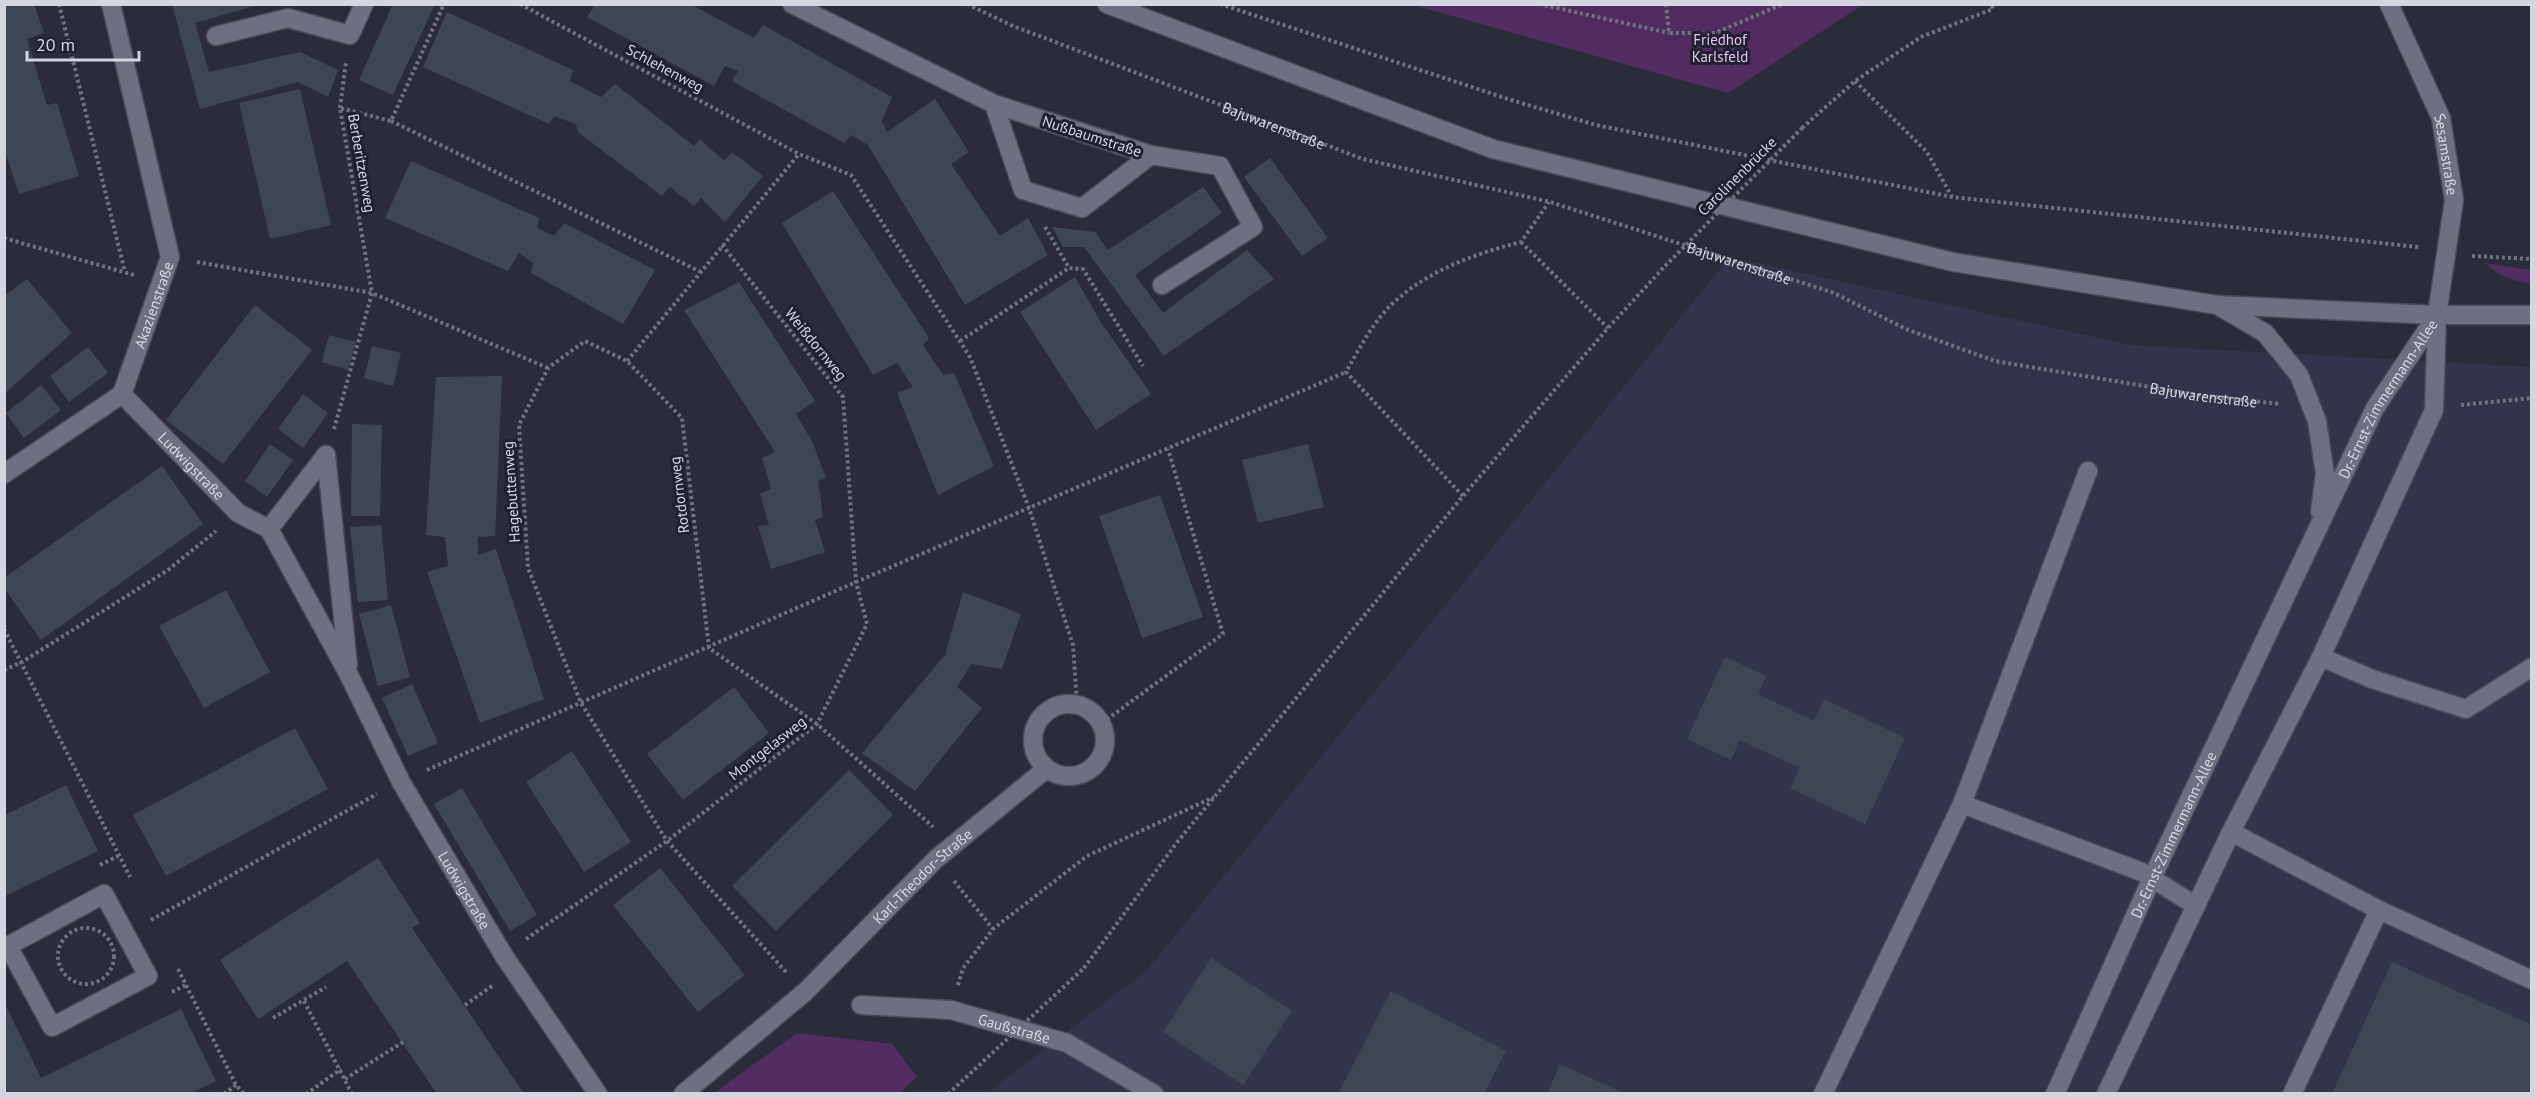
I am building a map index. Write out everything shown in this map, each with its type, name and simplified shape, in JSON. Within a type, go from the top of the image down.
[{"type":"street","name":"Akazienstraße","points":[[111,4],[170,257],[122,394]]},
{"type":"street","points":[[216,36],[288,18],[350,35],[364,4]]},
{"type":"street","name":"Nußbaumstraße","points":[[792,4],[994,104],[1151,155]]},
{"type":"street","points":[[1107,4],[1493,149],[1953,262],[2217,305],[2437,315],[2532,315]]},
{"type":"street","name":"Sesamstraße","points":[[2389,4],[2441,118],[2454,200],[2437,315]]},
{"type":"street","points":[[994,104],[1023,190]]},
{"type":"street","points":[[1151,155],[1220,166],[1253,226],[1162,285]]},
{"type":"street","name":"Nußbaumstraße","points":[[1023,190],[1082,208],[1151,155]]},
{"type":"street","points":[[2217,305],[2265,333],[2299,375],[2317,421],[2325,474],[2318,529]]},
{"type":"street","name":"Dr.-Ernst-Zimmermann-Allee","points":[[2106,1094],[2231,832],[2321,657],[2434,410],[2437,315]]},
{"type":"street","name":"Dr.-Ernst-Zimmermann-Allee","points":[[2055,1094],[2152,878],[2375,408],[2437,315]]},
{"type":"street","points":[[4,474],[122,394]]},
{"type":"street","name":"Ludwigstraße","points":[[122,394],[238,513],[269,529],[349,675],[400,782],[504,956],[598,1094]]},
{"type":"street","points":[[269,529],[326,455]]},
{"type":"street","name":"Ludwigstraße","points":[[326,455],[349,675]]},
{"type":"street","points":[[1823,1094],[1962,804],[2088,471]]},
{"type":"street","points":[[2321,657],[2372,679],[2466,709],[2532,667]]},
{"type":"street","points":[[1077,704],[1091,711],[1102,723],[1106,743],[1099,762],[1084,774],[1064,777],[1046,769],[1033,748],[1035,724],[1053,707],[1077,704]]},
{"type":"street","name":"Karl-Theodor-Straße","points":[[683,1094],[805,992],[936,859],[1046,769]]},
{"type":"street","points":[[1962,804],[2142,872],[2196,906]]},
{"type":"street","points":[[2231,832],[2379,910],[2532,980]]},
{"type":"street","points":[[104,894],[148,976],[52,1027],[8,946],[104,894]]},
{"type":"street","points":[[2292,1094],[2379,910]]},
{"type":"street","name":"Gaußstraße","points":[[861,1005],[951,1010],[1067,1043],[1154,1094]]},
{"type":"path","points":[[59,4],[125,272]]},
{"type":"path","points":[[444,4],[391,121],[701,273]]},
{"type":"path","name":"Schlehenweg","points":[[520,4],[800,154],[851,175],[970,357],[1029,508],[1073,645],[1077,704]]},
{"type":"path","name":"Bajuwarenstraße","points":[[967,4],[1013,26],[1363,159],[1550,202],[1834,293],[1906,329],[1995,361],[2198,394],[2311,406]]},
{"type":"path","points":[[1220,4],[1511,100],[1596,125],[1952,197],[2446,250],[2479,258],[2532,259]]},
{"type":"path","points":[[1539,4],[1669,33],[1715,33],[1783,4]]},
{"type":"path","points":[[1666,4],[1669,33]]},
{"type":"path","name":"Carolinenbrücke","points":[[948,1094],[1084,968],[1178,841],[1462,496],[1665,266],[1802,128],[1855,81],[1921,37],[1992,9],[1991,4]]},
{"type":"path","points":[[340,108],[350,35]]},
{"type":"path","points":[[1855,81],[1927,152],[1952,197]]},
{"type":"path","name":"Berberitzenweg","points":[[372,293],[340,108],[391,121]]},
{"type":"path","points":[[627,361],[800,154]]},
{"type":"path","points":[[1023,190],[1069,268]]},
{"type":"path","points":[[152,920],[400,782],[856,582],[1346,372],[1364,341],[1392,304],[1436,272],[1478,253],[1521,242],[1550,202]]},
{"type":"path","points":[[4,238],[162,282]]},
{"type":"path","points":[[1521,242],[1608,328]]},
{"type":"path","name":"Weißdornweg","points":[[722,245],[843,397],[856,582]]},
{"type":"path","points":[[170,257],[372,293],[548,368]]},
{"type":"path","points":[[960,341],[1069,268],[1083,269],[1143,366]]},
{"type":"path","points":[[326,455],[372,293]]},
{"type":"path","name":"Hagebuttenweg","points":[[581,703],[528,568],[519,425],[548,368],[585,341],[627,361]]},
{"type":"path","name":"Rotdornweg","points":[[627,361],[682,418],[709,648]]},
{"type":"path","points":[[1346,372],[1462,496]]},
{"type":"path","points":[[2434,410],[2483,402],[2532,398]]},
{"type":"path","points":[[1102,723],[1223,634],[1168,449]]},
{"type":"path","points":[[4,670],[22,663],[168,570],[238,513]]},
{"type":"path","name":"Montgelasweg","points":[[504,956],[667,841],[817,724],[867,624],[856,582]]},
{"type":"path","points":[[4,629],[133,883]]},
{"type":"path","points":[[709,648],[817,724],[953,844]]},
{"type":"path","points":[[581,703],[667,841],[805,992]]},
{"type":"path","points":[[951,1010],[963,968],[993,929],[1087,856],[1215,797]]},
{"type":"path","points":[[936,859],[993,929]]},
{"type":"path","points":[[147,911],[157,929]]},
{"type":"path","points":[[83,928],[94,929],[104,934],[111,942],[114,953],[113,964],[100,981],[89,984],[78,983],[69,978],[61,969],[58,959],[59,948],[64,938],[73,931],[83,928]]},
{"type":"path","points":[[176,966],[237,1085],[244,1094]]},
{"type":"path","points":[[273,1018],[326,987]]},
{"type":"path","points":[[465,1005],[478,996]]},
{"type":"path","points":[[304,1001],[352,1094]]},
{"type":"path","points":[[345,1079],[403,1042]]},
{"type":"path","points":[[306,1094],[341,1069]]},
{"type":"path","points":[[224,1094],[237,1085]]},
{"type":"shaded area","points":[[1730,257],[2131,345],[2531,367],[2531,1093],[986,1094],[1146,971]]},
{"type":"green space","name":"Friedhof Karlsfeld","points":[[1413,5],[1862,5],[1728,93]]},
{"type":"green space","points":[[2485,263],[2531,270],[2531,284],[2501,275]]},
{"type":"green space","points":[[797,1033],[892,1044],[917,1077],[900,1093],[714,1093]]},
{"type":"building","points":[[4,4],[34,4],[44,33],[27,39],[47,105],[57,103],[79,176],[19,194],[4,148]]},
{"type":"building","points":[[172,4],[261,4],[195,23],[209,72],[300,52],[338,70],[328,97],[298,82],[200,109]]},
{"type":"building","points":[[393,4],[435,4],[393,95],[359,80]]},
{"type":"building","points":[[589,4],[690,4],[754,38],[763,25],[892,97],[882,121],[887,132],[935,99],[969,152],[951,164],[1000,236],[1028,218],[1048,255],[965,305],[868,145],[851,135],[844,143],[732,81],[738,71],[725,66],[714,86],[587,17],[594,7]]},
{"type":"building","points":[[447,12],[573,70],[570,81],[601,97],[615,84],[694,146],[700,139],[724,161],[732,152],[763,176],[725,222],[701,198],[694,206],[670,187],[662,196],[578,132],[576,124],[554,116],[549,124],[423,67]]},
{"type":"building","points":[[300,89],[331,225],[270,239],[239,103]]},
{"type":"building","points":[[1270,158],[1328,238],[1302,256],[1244,177]]},
{"type":"building","points":[[411,161],[539,218],[537,228],[554,236],[564,223],[655,270],[623,324],[531,273],[533,263],[519,253],[508,271],[385,218]]},
{"type":"building","points":[[1203,187],[1222,213],[1135,275],[1163,313],[1247,250],[1274,279],[1164,356],[1084,247],[1063,247],[1052,227],[1095,232],[1108,250]]},
{"type":"building","points":[[833,191],[929,338],[923,345],[943,375],[954,373],[994,466],[938,495],[897,393],[913,387],[897,363],[873,375],[782,223]]},
{"type":"building","points":[[1075,277],[1100,321],[1151,394],[1096,430],[1020,312]]},
{"type":"building","points":[[27,279],[72,333],[4,394],[4,296]]},
{"type":"building","points":[[739,282],[815,401],[796,414],[813,443],[826,478],[818,481],[823,517],[815,520],[825,552],[771,569],[758,526],[769,525],[760,494],[771,489],[762,458],[775,452],[684,310]]},
{"type":"building","points":[[255,305],[312,350],[223,464],[166,420]]},
{"type":"building","points":[[329,335],[356,342],[348,370],[322,362]]},
{"type":"building","points":[[372,346],[401,353],[393,386],[364,378]]},
{"type":"building","points":[[88,347],[108,373],[69,402],[50,376]]},
{"type":"building","points":[[502,376],[495,536],[478,537],[478,555],[496,549],[544,699],[480,723],[427,572],[448,566],[445,537],[426,535],[436,377]]},
{"type":"building","points":[[41,385],[61,410],[24,438],[6,413]]},
{"type":"building","points":[[303,394],[328,413],[303,448],[278,429]]},
{"type":"building","points":[[352,424],[382,425],[380,516],[351,516]]},
{"type":"building","points":[[270,444],[293,460],[267,497],[245,481]]},
{"type":"building","points":[[1308,444],[1324,507],[1258,523],[1242,460]]},
{"type":"building","points":[[162,466],[203,524],[41,640],[4,588],[4,578]]},
{"type":"building","points":[[1160,495],[1203,617],[1142,638],[1099,516]]},
{"type":"building","points":[[381,525],[388,600],[358,602],[350,527]]},
{"type":"building","points":[[226,590],[270,672],[204,708],[159,626]]},
{"type":"building","points":[[963,592],[1021,614],[1002,669],[971,664],[957,687],[982,708],[915,791],[862,753],[945,655]]},
{"type":"building","points":[[391,605],[410,677],[378,686],[359,614]]},
{"type":"building","points":[[1725,657],[1766,676],[1758,694],[1814,721],[1824,699],[1905,738],[1865,824],[1790,788],[1800,768],[1740,740],[1731,760],[1687,739]]},
{"type":"building","points":[[412,684],[438,743],[408,756],[382,698]]},
{"type":"building","points":[[734,687],[769,733],[683,800],[647,754]]},
{"type":"building","points":[[295,728],[328,789],[166,876],[133,815]]},
{"type":"building","points":[[572,751],[631,842],[584,872],[526,782]]},
{"type":"building","points":[[849,770],[893,815],[776,931],[732,886]]},
{"type":"building","points":[[66,785],[98,851],[5,896],[5,815]]},
{"type":"building","points":[[462,788],[537,915],[510,931],[434,804]]},
{"type":"building","points":[[378,858],[420,923],[412,928],[524,1094],[437,1094],[347,961],[258,1019],[220,960]]},
{"type":"building","points":[[660,868],[745,975],[698,1012],[613,905]]},
{"type":"building","points":[[1211,958],[1292,1011],[1243,1085],[1163,1032]]},
{"type":"building","points":[[2392,962],[2532,1025],[2532,1094],[2332,1094]]},
{"type":"building","points":[[1391,991],[1506,1051],[1484,1094],[1338,1094]]},
{"type":"building","points":[[5,1004],[41,1078],[181,1009],[216,1081],[190,1094],[5,1094]]},
{"type":"building","points":[[1560,1064],[1626,1094],[1547,1094]]}]
